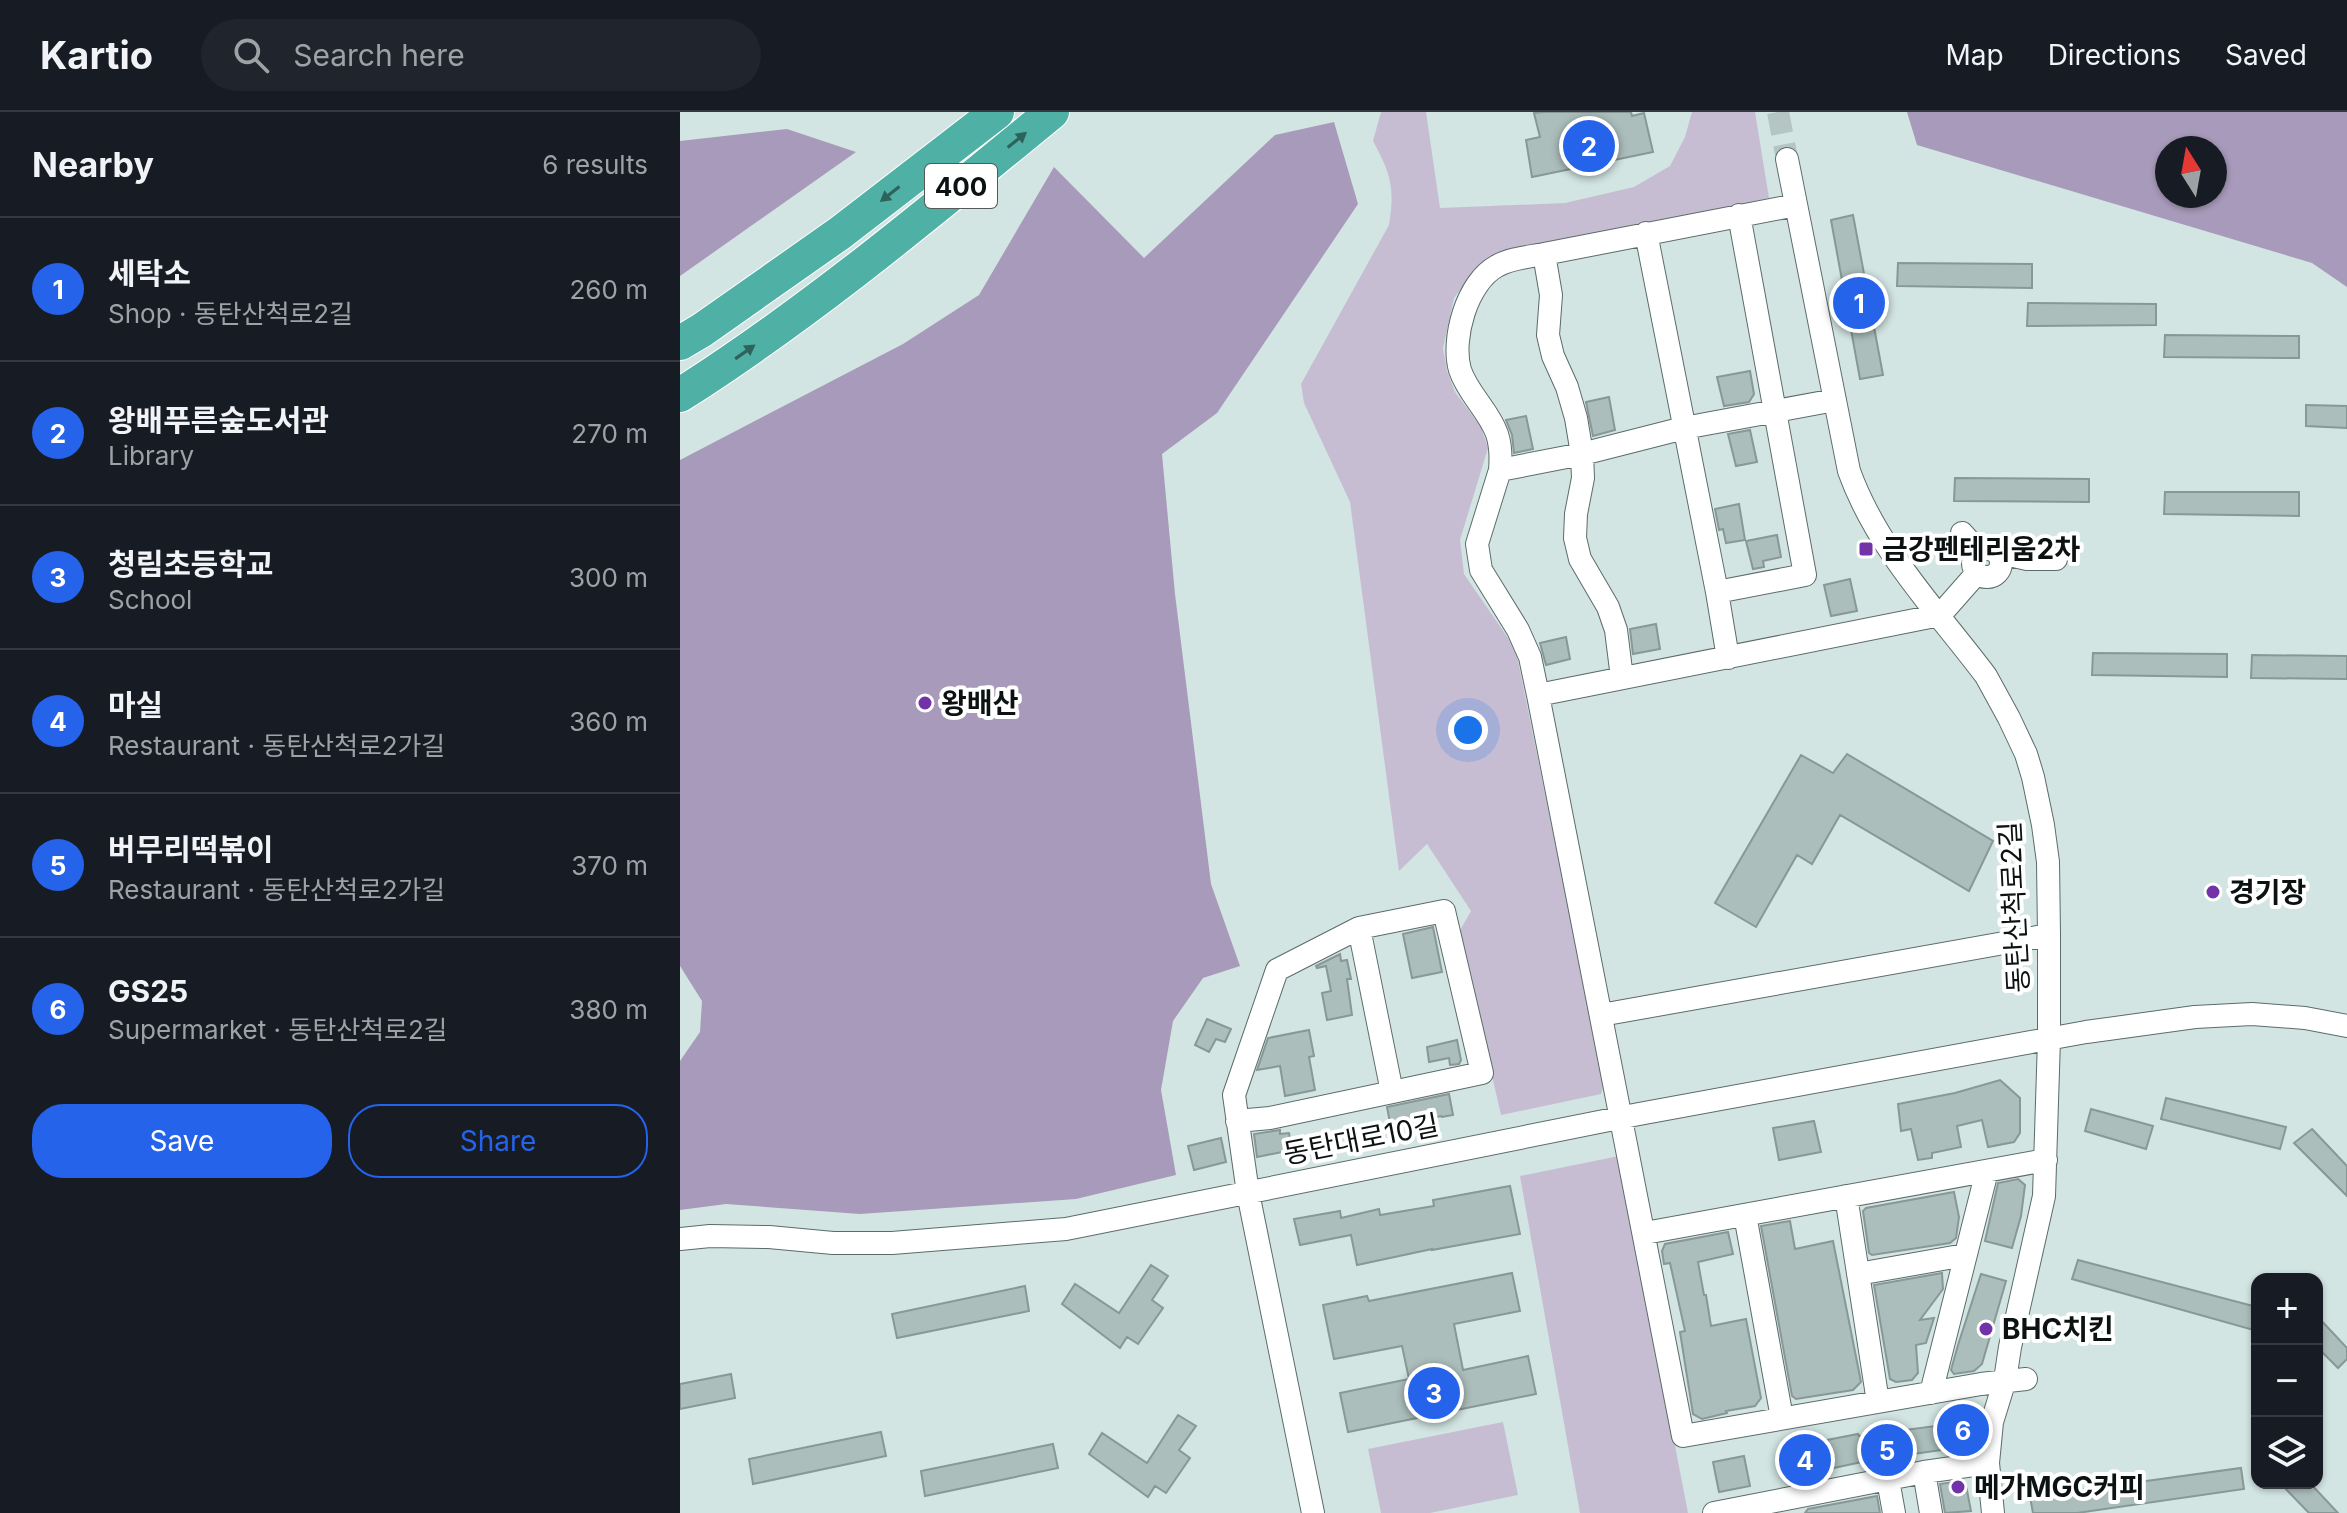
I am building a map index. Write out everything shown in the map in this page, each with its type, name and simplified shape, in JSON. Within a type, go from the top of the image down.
[{"type":"highway","name":"400","points":[[680,343],[840,233],[997,112]]},
{"type":"highway","name":"400","points":[[680,395],[870,261],[1052,112]]},
{"type":"street","name":"동탄산척로2길","points":[[1787,159],[1849,471],[1867,514],[1900,564],[1986,676],[2026,754],[2043,825],[2048,862],[2049,935],[2044,1196],[2016,1379],[1992,1422],[1988,1463],[1993,1513]]},
{"type":"street","points":[[1796,205],[1515,259],[1496,266],[1478,283],[1465,310],[1456,347],[1460,371],[1497,432],[1501,451],[1500,470],[1477,544],[1481,570],[1518,630],[1530,657],[1683,1436],[2016,1379]]},
{"type":"street","points":[[1717,592],[1805,575],[1739,215]]},
{"type":"street","points":[[1646,233],[1728,658]]},
{"type":"street","points":[[1544,254],[1551,295],[1548,335],[1576,418],[1582,454],[1583,478],[1575,538],[1580,559],[1608,607],[1616,630],[1622,678]]},
{"type":"street","points":[[1500,470],[1582,454],[1684,428],[1835,400]]},
{"type":"street","points":[[1962,533],[1988,562]]},
{"type":"street","points":[[1538,695],[1940,615],[1988,562],[2056,559]]},
{"type":"street","points":[[1237,1121],[1270,1118],[1482,1073],[1444,911],[1359,928],[1277,970],[1234,1095],[1237,1121],[1248,1193],[1313,1513]]},
{"type":"street","points":[[1359,928],[1392,1092]]},
{"type":"street","points":[[1601,1015],[2049,935]]},
{"type":"street","name":"동탄대로10길","points":[[680,1239],[769,1237],[833,1243],[892,1243],[1066,1229],[1623,1126],[2049,1039],[2195,1017],[2252,1014],[2305,1018],[2347,1026]]},
{"type":"street","points":[[1645,1233],[2046,1160]]},
{"type":"street","points":[[1931,1393],[1987,1171]]},
{"type":"street","points":[[1846,1196],[1878,1402]]},
{"type":"street","points":[[1745,1215],[1782,1418]]},
{"type":"street","points":[[1858,1274],[1965,1255]]},
{"type":"street","points":[[1714,1513],[1799,1505],[1924,1472],[1988,1463]]},
{"type":"street","points":[[1924,1472],[1931,1513]]},
{"type":"street","points":[[1888,1480],[1894,1513]]},
{"type":"shaded area","points":[[1381,112],[1426,112],[1440,208],[1565,203],[1634,187],[1670,166],[1685,137],[1692,112],[1755,112],[1769,198],[1489,261],[1469,278],[1454,298],[1443,348],[1447,371],[1455,392],[1481,427],[1488,448],[1460,540],[1464,574],[1517,656],[1604,1084],[1601,1094],[1501,1115],[1459,932],[1471,911],[1427,844],[1399,871],[1350,502],[1304,403],[1301,384],[1389,225],[1392,201],[1390,182],[1373,141]]},
{"type":"shaded area","points":[[1907,112],[2347,112],[2347,287],[2312,263],[1917,145]]},
{"type":"shaded area","points":[[1334,122],[1358,204],[1217,413],[1162,454],[1175,594],[1211,884],[1240,966],[1203,978],[1173,1021],[1161,1090],[1176,1175],[1076,1199],[860,1214],[726,1204],[680,1210],[680,1061],[700,1032],[702,1001],[680,966],[680,460],[903,344],[979,295],[1054,167],[1144,258],[1275,135]]},
{"type":"shaded area","points":[[787,129],[856,152],[680,276],[680,141]]},
{"type":"shaded area","points":[[1619,1156],[1688,1513],[1580,1513],[1520,1176]]},
{"type":"shaded area","points":[[1503,1422],[1518,1495],[1430,1513],[1381,1513],[1368,1449]]},
{"type":"building","points":[[1631,112],[1632,116],[1644,113],[1653,152],[1532,177],[1526,140],[1540,137],[1534,113]]},
{"type":"building","points":[[1853,215],[1883,375],[1860,379],[1831,220]]},
{"type":"building","points":[[1898,263],[2032,264],[2032,288],[1897,286]]},
{"type":"building","points":[[2028,303],[2156,304],[2156,325],[2027,326]]},
{"type":"building","points":[[2165,335],[2299,336],[2299,358],[2164,357]]},
{"type":"building","points":[[1750,371],[1754,394],[1749,402],[1724,406],[1717,377]]},
{"type":"building","points":[[1609,397],[1615,430],[1593,436],[1586,402]]},
{"type":"building","points":[[2306,405],[2347,406],[2347,428],[2306,426]]},
{"type":"building","points":[[1526,416],[1533,449],[1514,453],[1506,420]]},
{"type":"building","points":[[1750,430],[1757,462],[1736,466],[1728,434]]},
{"type":"building","points":[[1955,478],[2089,479],[2089,502],[1954,501]]},
{"type":"building","points":[[2165,492],[2299,492],[2299,516],[2164,514]]},
{"type":"building","points":[[1739,504],[1745,540],[1726,543],[1723,529],[1719,530],[1715,509]]},
{"type":"building","points":[[1777,535],[1781,557],[1763,561],[1764,567],[1753,569],[1746,541]]},
{"type":"building","points":[[1850,579],[1857,611],[1831,616],[1824,585]]},
{"type":"building","points":[[1656,624],[1660,649],[1633,654],[1630,629]]},
{"type":"building","points":[[1566,637],[1570,659],[1546,665],[1540,643]]},
{"type":"building","points":[[2093,653],[2227,654],[2227,677],[2092,675]]},
{"type":"building","points":[[2252,655],[2347,656],[2347,679],[2251,678]]},
{"type":"building","points":[[1847,754],[1993,841],[1969,891],[1840,815],[1812,864],[1797,855],[1756,927],[1715,903],[1801,755],[1833,773]]},
{"type":"building","points":[[1433,927],[1442,972],[1412,978],[1403,934]]},
{"type":"building","points":[[1340,954],[1341,961],[1347,960],[1351,979],[1347,979],[1352,1015],[1327,1020],[1322,993],[1331,991],[1326,966],[1316,966]]},
{"type":"building","points":[[1207,1019],[1231,1029],[1225,1042],[1216,1039],[1209,1052],[1195,1045]]},
{"type":"building","points":[[1309,1030],[1314,1056],[1309,1057],[1315,1090],[1285,1096],[1280,1066],[1257,1070],[1268,1038]]},
{"type":"building","points":[[1457,1040],[1459,1064],[1450,1065],[1449,1058],[1429,1062],[1427,1047]]},
{"type":"building","points":[[2000,1080],[2020,1098],[2020,1133],[2014,1142],[1988,1147],[1982,1120],[1957,1126],[1961,1147],[1932,1153],[1932,1158],[1918,1160],[1911,1129],[1901,1131],[1898,1104]]},
{"type":"building","points":[[1449,1094],[1453,1115],[1391,1128],[1387,1107]]},
{"type":"building","points":[[2166,1098],[2286,1127],[2280,1149],[2161,1119]]},
{"type":"building","points":[[2091,1109],[2153,1126],[2146,1149],[2085,1131]]},
{"type":"building","points":[[1814,1121],[1821,1152],[1779,1160],[1773,1128]]},
{"type":"building","points":[[2312,1129],[2347,1166],[2347,1196],[2294,1143]]},
{"type":"building","points":[[1280,1130],[1280,1134],[1289,1133],[1292,1150],[1257,1157],[1254,1134]]},
{"type":"building","points":[[1221,1138],[1226,1162],[1194,1170],[1188,1146]]},
{"type":"building","points":[[2018,1179],[2025,1185],[2012,1248],[1985,1241],[1998,1183]]},
{"type":"building","points":[[1510,1186],[1520,1234],[1357,1265],[1351,1235],[1300,1245],[1294,1219],[1340,1211],[1341,1218],[1379,1209],[1380,1215],[1434,1206],[1433,1200]]},
{"type":"building","points":[[1954,1192],[1959,1217],[1956,1238],[1950,1243],[1869,1253],[1863,1211],[1866,1208]]},
{"type":"building","points":[[1790,1221],[1795,1249],[1833,1241],[1861,1382],[1853,1390],[1796,1399],[1792,1396],[1761,1226]]},
{"type":"building","points":[[1728,1232],[1733,1254],[1698,1262],[1704,1295],[1711,1326],[1746,1319],[1761,1398],[1755,1406],[1702,1419],[1693,1414],[1680,1332],[1685,1331],[1670,1263],[1664,1264],[1662,1251],[1665,1244]]},
{"type":"building","points":[[2078,1260],[2251,1305],[2251,1329],[2072,1279]]},
{"type":"building","points":[[1151,1265],[1168,1276],[1152,1300],[1163,1308],[1138,1344],[1127,1337],[1120,1348],[1062,1304],[1075,1284],[1119,1313]]},
{"type":"building","points":[[1512,1273],[1520,1311],[1454,1324],[1463,1370],[1528,1356],[1536,1394],[1348,1432],[1340,1393],[1409,1379],[1402,1346],[1334,1359],[1323,1305],[1367,1296],[1369,1301]]},
{"type":"building","points":[[1942,1273],[1943,1289],[1920,1320],[1934,1318],[1926,1343],[1916,1345],[1918,1373],[1912,1380],[1896,1382],[1890,1379],[1874,1285]]},
{"type":"building","points":[[1981,1274],[2006,1281],[1982,1364],[1974,1371],[1954,1374],[1951,1370]]},
{"type":"building","points":[[1025,1286],[1029,1311],[897,1338],[892,1314]]},
{"type":"building","points":[[2323,1322],[2347,1348],[2347,1359],[2338,1368],[2323,1353]]},
{"type":"building","points":[[731,1374],[735,1398],[680,1409],[680,1384]]},
{"type":"building","points":[[1178,1415],[1196,1426],[1179,1450],[1190,1458],[1166,1493],[1155,1486],[1148,1497],[1089,1454],[1102,1433],[1147,1463]]},
{"type":"building","points":[[1966,1422],[1969,1437],[1962,1439],[1964,1449],[1871,1460],[1801,1475],[1796,1446],[1858,1434]]},
{"type":"building","points":[[881,1432],[886,1456],[753,1484],[749,1459]]},
{"type":"building","points":[[1053,1444],[1058,1468],[925,1496],[921,1471]]},
{"type":"building","points":[[1744,1456],[1750,1486],[1719,1492],[1713,1462]]},
{"type":"building","points":[[2241,1468],[2244,1489],[2077,1513],[2033,1513],[2030,1497]]},
{"type":"building","points":[[1960,1481],[1966,1485],[1971,1511],[1945,1513],[1940,1484]]},
{"type":"building","points":[[2286,1489],[2316,1489],[2338,1513],[2309,1513]]},
{"type":"building","points":[[1877,1496],[1880,1513],[1805,1513],[1808,1509]]},
{"type":"tunnel","points":[[1778,112],[1787,159]]},
{"type":"place","name":"왕배푸른숲도서관","points":[[1589,146]]},
{"type":"place","name":"세탁소","points":[[1859,303]]},
{"type":"place","name":"금강펜테리움2차","points":[[1866,549]]},
{"type":"place","name":"왕배산","points":[[925,703]]},
{"type":"place","name":"경기장","points":[[2213,892]]},
{"type":"place","name":"BHC치킨","points":[[1986,1329]]},
{"type":"place","name":"청림초등학교","points":[[1434,1393]]},
{"type":"place","name":"GS25","points":[[1963,1430]]},
{"type":"place","name":"버무리떡볶이","points":[[1887,1450]]},
{"type":"place","name":"마실","points":[[1805,1460]]},
{"type":"place","name":"메가MGC커피","points":[[1958,1487]]}]
